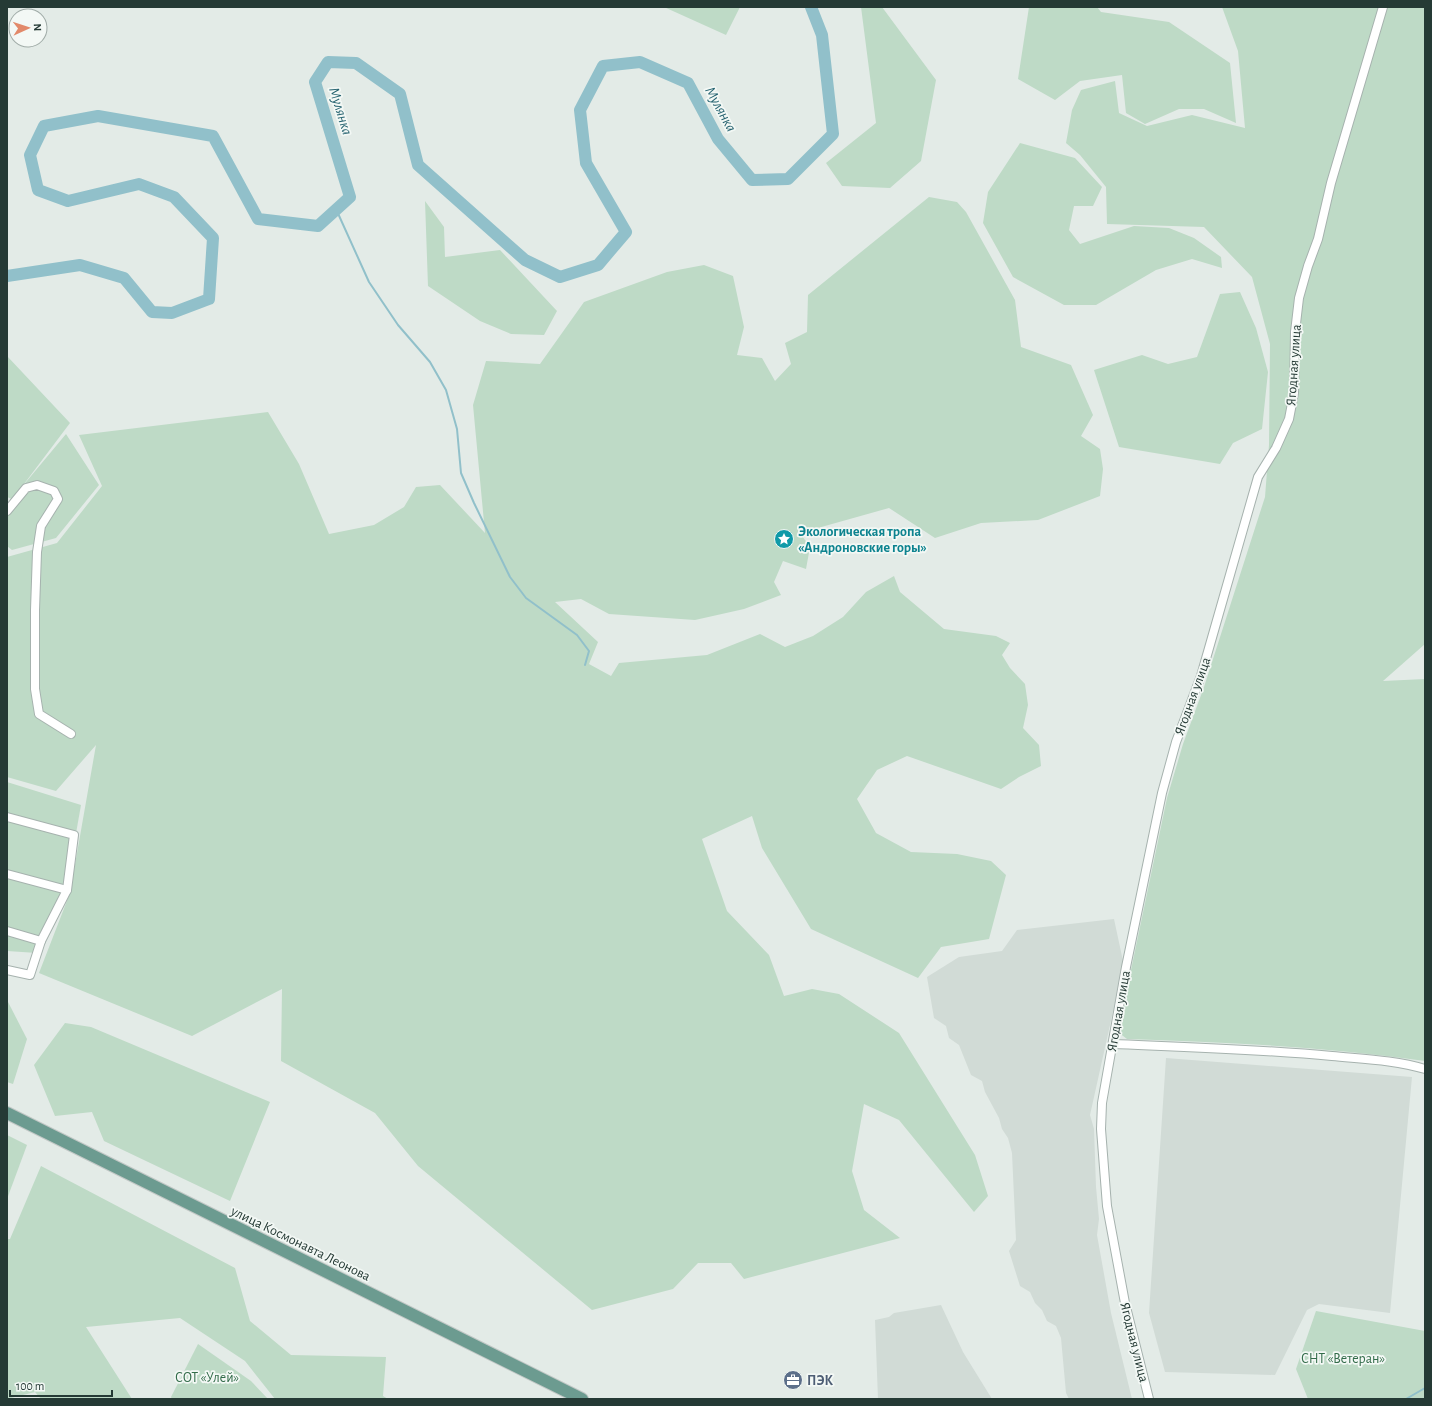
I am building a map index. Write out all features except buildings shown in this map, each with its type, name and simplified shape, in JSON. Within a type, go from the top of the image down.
[{"type":"main road","name":"улица Космонавта Леонова","points":[[7,1113],[582,1399]]},
{"type":"street","name":"Ягодная улица","points":[[1149,1399],[1125,1303],[1110,1227],[1104,1181],[1101,1129],[1102,1103],[1126,967],[1162,793],[1176,742],[1201,676],[1258,477],[1276,448],[1289,419],[1294,393],[1295,332],[1299,298],[1308,266],[1318,240],[1331,183],[1383,7]]},
{"type":"street","points":[[9,506],[26,488],[37,485],[54,491],[58,499],[41,526],[37,552],[35,689],[39,714],[71,734]]},
{"type":"street","points":[[7,816],[74,835],[67,890],[41,941],[30,975],[7,970]]},
{"type":"street","points":[[7,874],[67,890]]},
{"type":"street","points":[[7,931],[41,941]]},
{"type":"street","points":[[1113,1044],[1238,1049],[1311,1054],[1380,1061],[1416,1066],[1425,1069]]},
{"type":"shaded area","points":[[1114,919],[1123,961],[1090,1115],[1094,1129],[1096,1187],[1099,1219],[1097,1235],[1111,1313],[1132,1399],[1069,1399],[1066,1393],[1061,1338],[1056,1326],[1047,1321],[1042,1310],[1035,1303],[1030,1292],[1020,1286],[1009,1251],[1016,1240],[1012,1153],[1008,1138],[1002,1129],[999,1118],[985,1092],[982,1081],[971,1075],[959,1045],[949,1038],[946,1026],[934,1018],[927,977],[959,957],[1002,951],[1017,930]]},
{"type":"shaded area","points":[[1166,1058],[1412,1077],[1390,1313],[1319,1304],[1307,1310],[1275,1375],[1165,1372],[1149,1313]]},
{"type":"shaded area","points":[[941,1305],[963,1352],[992,1399],[878,1399],[875,1320],[889,1317],[894,1313]]},
{"type":"green space","points":[[664,7],[740,7],[726,35]]},
{"type":"green space","points":[[861,7],[882,7],[936,80],[921,161],[890,188],[842,186],[826,163],[876,123]]},
{"type":"green space","points":[[1029,7],[1097,7],[1101,12],[1169,22],[1230,63],[1236,123],[1204,109],[1179,109],[1145,124],[1126,113],[1122,75],[1080,81],[1055,100],[1018,79]]},
{"type":"green space","points":[[1222,7],[1425,7],[1425,644],[1383,681],[1425,679],[1425,1061],[1351,1052],[1276,1046],[1127,1039],[1118,1032],[1167,798],[1183,744],[1204,687],[1265,497],[1269,445],[1270,344],[1252,277],[1204,227],[1107,224],[1106,187],[1080,155],[1066,143],[1072,110],[1081,90],[1115,81],[1119,113],[1147,126],[1192,115],[1245,128],[1238,51]]},
{"type":"green space","points":[[1020,143],[1075,158],[1102,187],[1093,206],[1074,206],[1069,230],[1080,244],[1134,226],[1169,228],[1194,238],[1221,257],[1222,268],[1192,259],[1156,270],[1096,305],[1064,305],[1013,277],[983,223],[988,192]]},
{"type":"green space","points":[[929,197],[957,202],[966,212],[1015,300],[1021,347],[1071,365],[1093,415],[1081,436],[1100,449],[1103,469],[1100,496],[1038,520],[981,523],[935,538],[889,508],[800,533],[810,547],[806,569],[783,561],[774,582],[781,595],[744,609],[695,620],[609,614],[581,599],[555,602],[598,642],[589,664],[611,676],[619,663],[707,655],[760,634],[785,647],[813,636],[843,617],[866,592],[894,576],[900,592],[944,629],[996,636],[1010,643],[1002,655],[1010,668],[1025,684],[1028,705],[1023,728],[1039,745],[1041,766],[1019,777],[1001,789],[907,756],[877,770],[857,799],[876,833],[911,852],[957,854],[991,861],[1006,875],[989,939],[941,947],[918,978],[811,929],[762,848],[752,816],[702,839],[727,911],[769,955],[784,996],[812,989],[839,994],[899,1033],[975,1155],[988,1196],[974,1212],[899,1120],[864,1104],[852,1171],[864,1210],[900,1238],[744,1279],[731,1263],[698,1263],[673,1289],[592,1310],[418,1166],[375,1113],[281,1061],[282,989],[192,1036],[39,973],[70,893],[96,745],[56,791],[7,777],[7,557],[57,543],[102,486],[79,435],[268,412],[299,464],[329,534],[374,525],[404,507],[416,487],[440,485],[485,533],[473,405],[486,361],[540,364],[584,302],[667,272],[704,265],[733,276],[744,327],[737,355],[762,358],[775,381],[791,364],[785,343],[807,332],[808,295]]},
{"type":"green space","points":[[425,201],[444,227],[445,257],[500,250],[557,311],[544,335],[511,334],[480,321],[428,286]]},
{"type":"green space","points":[[1240,292],[1256,328],[1268,372],[1262,429],[1233,443],[1220,464],[1119,447],[1094,370],[1142,355],[1168,364],[1197,357],[1220,294]]},
{"type":"green space","points":[[7,356],[70,423],[21,488],[66,434],[99,485],[56,538],[12,550],[7,546],[7,505],[12,499],[7,497]]},
{"type":"green space","points":[[7,782],[81,805],[69,873],[37,953],[7,951]]},
{"type":"green space","points":[[7,1000],[27,1039],[13,1084],[7,1082]]},
{"type":"green space","points":[[65,1023],[91,1027],[270,1102],[230,1201],[104,1141],[92,1112],[55,1116],[34,1065]]},
{"type":"green space","points":[[7,1135],[27,1145],[7,1199]]},
{"type":"green space","points":[[41,1166],[235,1268],[250,1321],[291,1355],[386,1357],[383,1396],[388,1399],[275,1399],[245,1361],[180,1318],[86,1327],[132,1399],[41,1399],[35,1392],[7,1399],[7,1239],[10,1239]]},
{"type":"green space","name":"СНТ «Ветеран»","points":[[1316,1311],[1425,1331],[1425,1399],[1308,1399],[1296,1369]]},
{"type":"green space","name":"СОТ «Улей»","points":[[198,1344],[251,1381],[268,1399],[172,1399],[171,1397]]},
{"type":"waterway","name":"Мулянка","points":[[7,276],[80,265],[124,278],[152,312],[172,313],[209,299],[213,238],[174,197],[139,184],[68,201],[38,190],[30,155],[44,126],[98,116],[213,136],[258,219],[318,226],[350,197],[315,82],[328,62],[356,63],[400,94],[418,165],[525,260],[560,277],[598,265],[626,232],[586,163],[580,110],[603,66],[640,62],[688,83],[718,139],[752,180],[788,179],[833,134],[822,35],[811,7]]},
{"type":"waterway","points":[[336,209],[369,282],[398,325],[430,362],[446,390],[457,429],[461,473],[510,577],[526,598],[577,635],[589,651],[585,665]]},
{"type":"waterway","points":[[1406,1399],[1425,1388]]},
{"type":"place","name":"Экологическая тропа «Андроновские горы»","points":[[784,539]]},
{"type":"place","name":"ПЭК","points":[[793,1380]]}]
